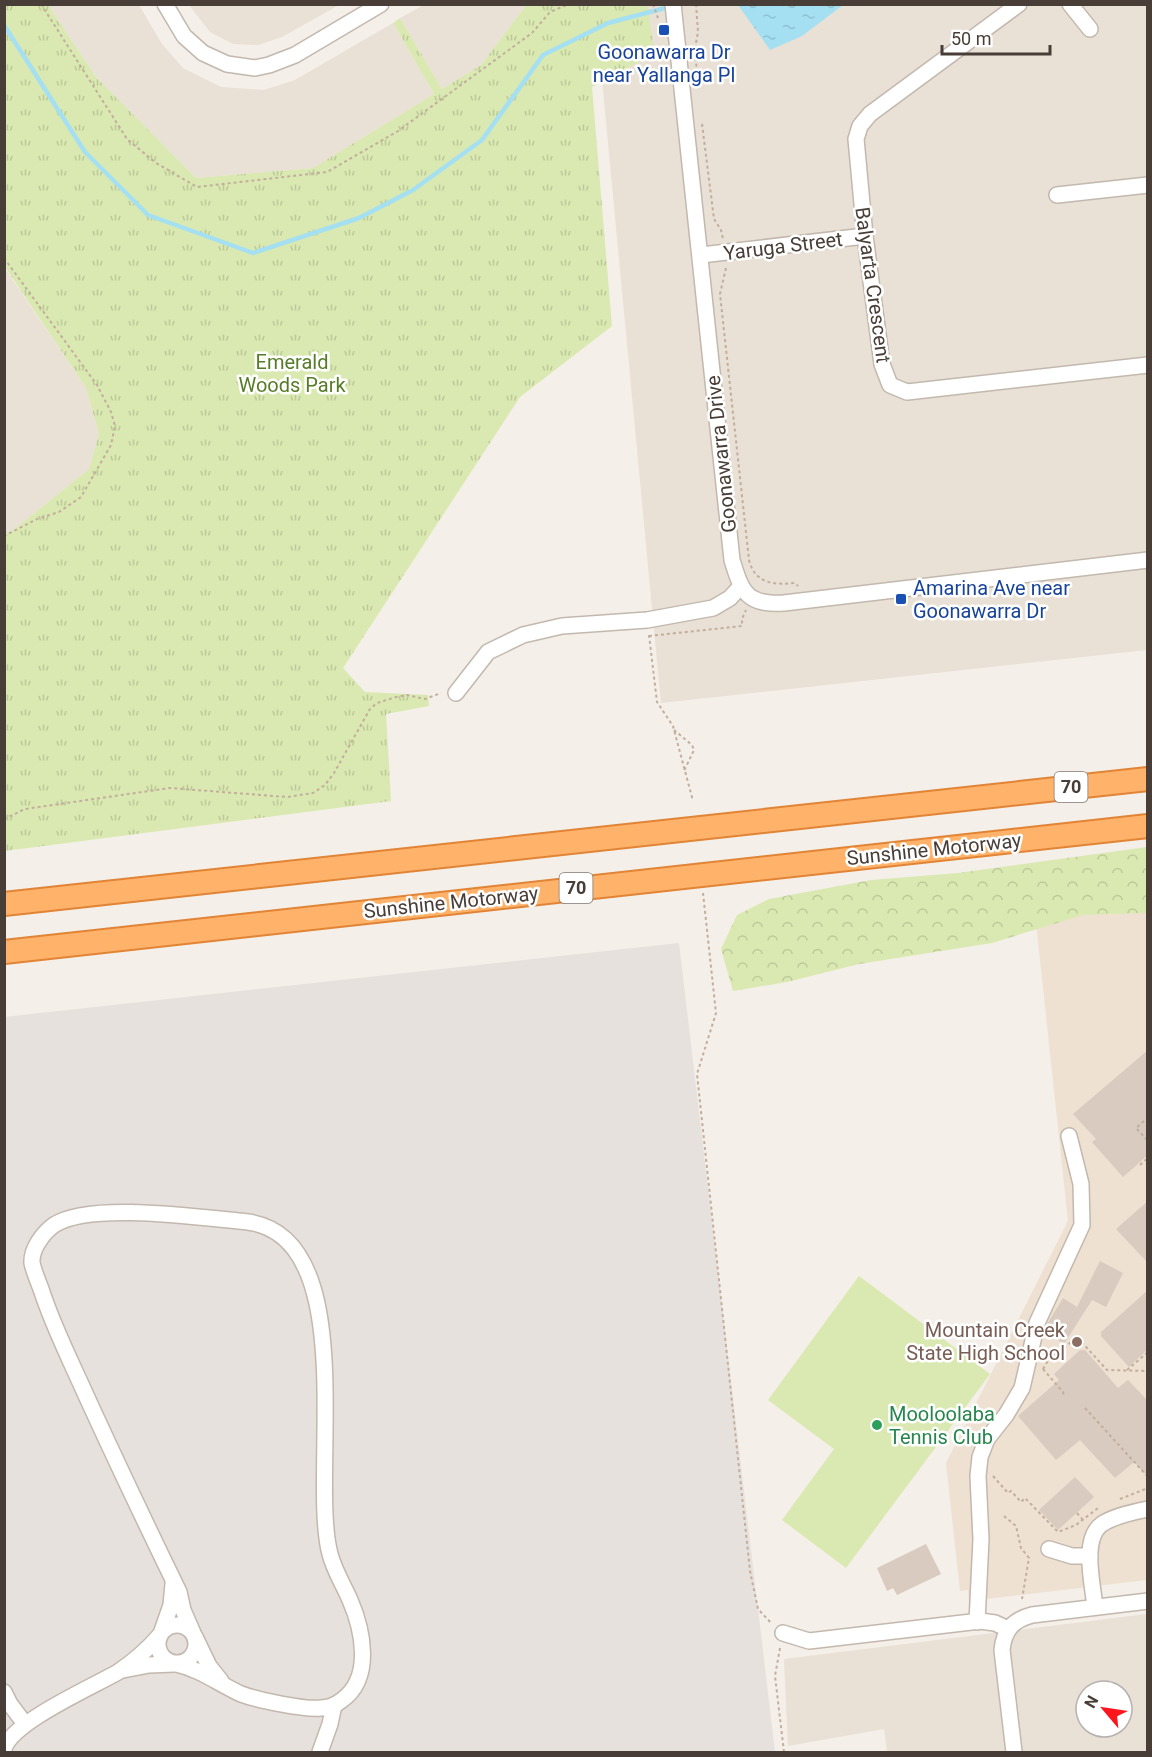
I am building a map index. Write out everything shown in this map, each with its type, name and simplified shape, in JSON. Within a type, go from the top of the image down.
[{"type":"highway","name":"70","points":[[4,904],[1148,779]]},
{"type":"highway","name":"Sunshine Motorway","points":[[4,952],[1148,826]]},
{"type":"street","points":[[165,4],[184,36],[203,53],[227,64],[255,68],[269,66],[295,55],[381,4]]},
{"type":"street","name":"Balyarta Crescent","points":[[1019,4],[870,114],[860,126],[856,140],[865,237],[882,364],[890,385],[907,392],[1148,365]]},
{"type":"street","points":[[1070,4],[1090,29]]},
{"type":"street","name":"Goonawarra Drive","points":[[673,8],[732,560],[740,587]]},
{"type":"street","points":[[1057,195],[1148,185]]},
{"type":"street","name":"Yaruga Street","points":[[701,255],[865,237]]},
{"type":"street","points":[[456,693],[488,652],[522,635],[562,626],[647,620],[713,608],[730,598],[740,587],[748,597],[760,602],[784,603],[1148,560]]},
{"type":"street","points":[[977,1622],[981,1539],[978,1476],[980,1457],[987,1439],[1006,1415],[1022,1388],[1037,1323],[1082,1225],[1081,1184],[1069,1136]]},
{"type":"street","points":[[172,1581],[171,1605],[157,1645],[166,1661],[194,1670],[225,1685],[250,1697],[307,1708],[334,1705],[345,1698],[356,1683],[362,1663],[362,1650],[354,1611],[333,1563],[325,1524],[325,1394],[317,1303],[302,1259],[284,1237],[267,1226],[256,1223],[124,1213],[95,1214],[68,1219],[53,1226],[41,1239],[33,1256],[33,1266],[57,1333],[179,1592],[183,1610],[194,1635],[209,1665],[225,1685]]},
{"type":"street","points":[[1095,1607],[1090,1556],[1093,1535],[1101,1525],[1148,1509]]},
{"type":"street","points":[[1049,1549],[1072,1556],[1090,1556]]},
{"type":"street","points":[[1014,1752],[1002,1650],[1008,1629],[1018,1620],[1032,1615],[1148,1601]]},
{"type":"street","points":[[783,1633],[802,1640],[813,1640],[977,1622],[995,1623],[1008,1629]]},
{"type":"street","points":[[4,1749],[12,1736],[25,1725],[120,1670],[171,1626],[180,1625],[194,1635],[196,1646],[194,1654],[188,1661],[120,1670]]},
{"type":"street","points":[[4,1692],[25,1725]]},
{"type":"street","points":[[320,1752],[334,1705]]},
{"type":"path","points":[[41,4],[127,139],[156,163],[197,187],[327,172],[398,131],[532,33],[550,12],[569,4]]},
{"type":"path","points":[[653,4],[660,22]]},
{"type":"path","points":[[696,4],[698,32],[695,48],[698,88]]},
{"type":"path","points":[[701,117],[712,210],[723,238]]},
{"type":"path","points":[[4,258],[97,386],[111,412],[115,426],[111,445],[81,497],[59,512],[38,519],[4,536]]},
{"type":"path","points":[[726,265],[720,294],[751,567],[756,575],[766,582],[795,583],[809,600]]},
{"type":"path","points":[[649,636],[742,626],[741,619],[744,614]]},
{"type":"path","points":[[647,620],[657,702],[669,717],[674,730],[693,801]]},
{"type":"path","points":[[4,819],[25,809],[170,788],[287,797],[313,793],[325,785],[334,773],[370,709],[377,702],[407,695],[425,699],[439,693],[456,693]]},
{"type":"path","points":[[674,730],[692,745],[694,750],[684,771]]},
{"type":"path","points":[[703,891],[716,1012],[697,1074],[748,1559],[758,1609],[783,1633],[775,1676],[784,1752]]},
{"type":"path","points":[[1144,1121],[1136,1128],[1148,1142]]},
{"type":"path","points":[[1140,1165],[1148,1158]]},
{"type":"path","points":[[1064,1397],[1063,1392],[1042,1369],[1077,1337],[1107,1370],[1148,1371]]},
{"type":"path","points":[[1127,1370],[1148,1352]]},
{"type":"path","points":[[1085,1408],[1148,1477]]},
{"type":"path","points":[[986,1468],[1008,1493],[1011,1491],[1021,1502],[1025,1498],[1058,1532],[1082,1520],[1077,1513]]},
{"type":"path","points":[[1004,1516],[1016,1526],[1021,1548],[1029,1558],[1022,1599]]},
{"type":"shaded area","points":[[48,5],[139,5],[162,44],[183,68],[221,87],[264,90],[295,80],[393,23],[434,94],[313,168],[196,178],[96,77]]},
{"type":"shaded area","points":[[189,5],[339,5],[282,37],[258,45],[233,44],[210,32]]},
{"type":"shaded area","points":[[424,5],[526,5],[481,65],[442,89],[400,18]]},
{"type":"shaded area","points":[[595,5],[1147,5],[1147,650],[661,703]]},
{"type":"shaded area","points":[[4,267],[86,388],[99,434],[89,469],[12,531],[5,532]]},
{"type":"shaded area","name":"Mountain Creek State High School","points":[[1147,896],[1147,1580],[969,1601],[968,1590],[960,1591],[946,1463],[1068,1221],[1034,904]]},
{"type":"shaded area","points":[[679,943],[775,1752],[5,1752],[4,1017]]},
{"type":"shaded area","points":[[1147,1614],[1147,1752],[887,1752],[884,1729],[788,1746],[784,1659]]},
{"type":"green space","name":"Emerald Woods Park","points":[[5,4],[48,5],[96,77],[196,178],[313,168],[434,94],[393,23],[400,18],[442,89],[481,65],[526,5],[648,5],[654,54],[592,87],[612,326],[520,397],[343,668],[365,692],[428,695],[429,706],[386,714],[391,801],[5,851],[5,532],[12,531],[89,469],[99,434],[86,388],[5,267]]},
{"type":"green space","points":[[1147,847],[1147,913],[1083,915],[992,943],[859,964],[787,982],[733,991],[721,949],[737,915],[769,899],[871,880],[958,873]]},
{"type":"green space","name":"Mooloolaba Tennis Club","points":[[859,1276],[990,1374],[846,1568],[782,1520],[834,1449],[768,1400]]},
{"type":"water","points":[[738,5],[843,5],[802,36],[770,50]]},
{"type":"building","points":[[1148,1050],[1148,1155],[1123,1177],[1092,1142],[1096,1139],[1073,1114]]},
{"type":"building","points":[[1148,1201],[1148,1263],[1116,1229]]},
{"type":"building","points":[[1100,1261],[1123,1273],[1106,1307],[1092,1300],[1064,1344],[1045,1331],[1046,1326],[1063,1298],[1077,1307]]},
{"type":"building","points":[[1148,1290],[1148,1349],[1129,1367],[1101,1336],[1101,1332]]},
{"type":"building","points":[[1080,1350],[1085,1350],[1118,1388],[1128,1380],[1148,1401],[1148,1477],[1134,1462],[1115,1478],[1080,1440],[1056,1460],[1018,1416],[1059,1380],[1054,1374]]},
{"type":"building","points":[[1075,1477],[1094,1497],[1058,1530],[1039,1510]]},
{"type":"building","points":[[926,1544],[941,1574],[897,1595],[893,1588],[887,1591],[877,1568]]},
{"type":"waterway","points":[[4,25],[85,152],[148,215],[253,253],[359,218],[413,190],[482,140],[543,55],[608,23],[669,7]]},
{"type":"place","name":"Goonawarra Dr near Yallanga Pl","points":[[664,30]]},
{"type":"place","name":"Amarina Ave near Goonawarra Dr","points":[[901,599]]},
{"type":"place","name":"Mountain Creek State High School","points":[[1077,1342]]},
{"type":"place","name":"Mooloolaba Tennis Club","points":[[877,1425]]}]
